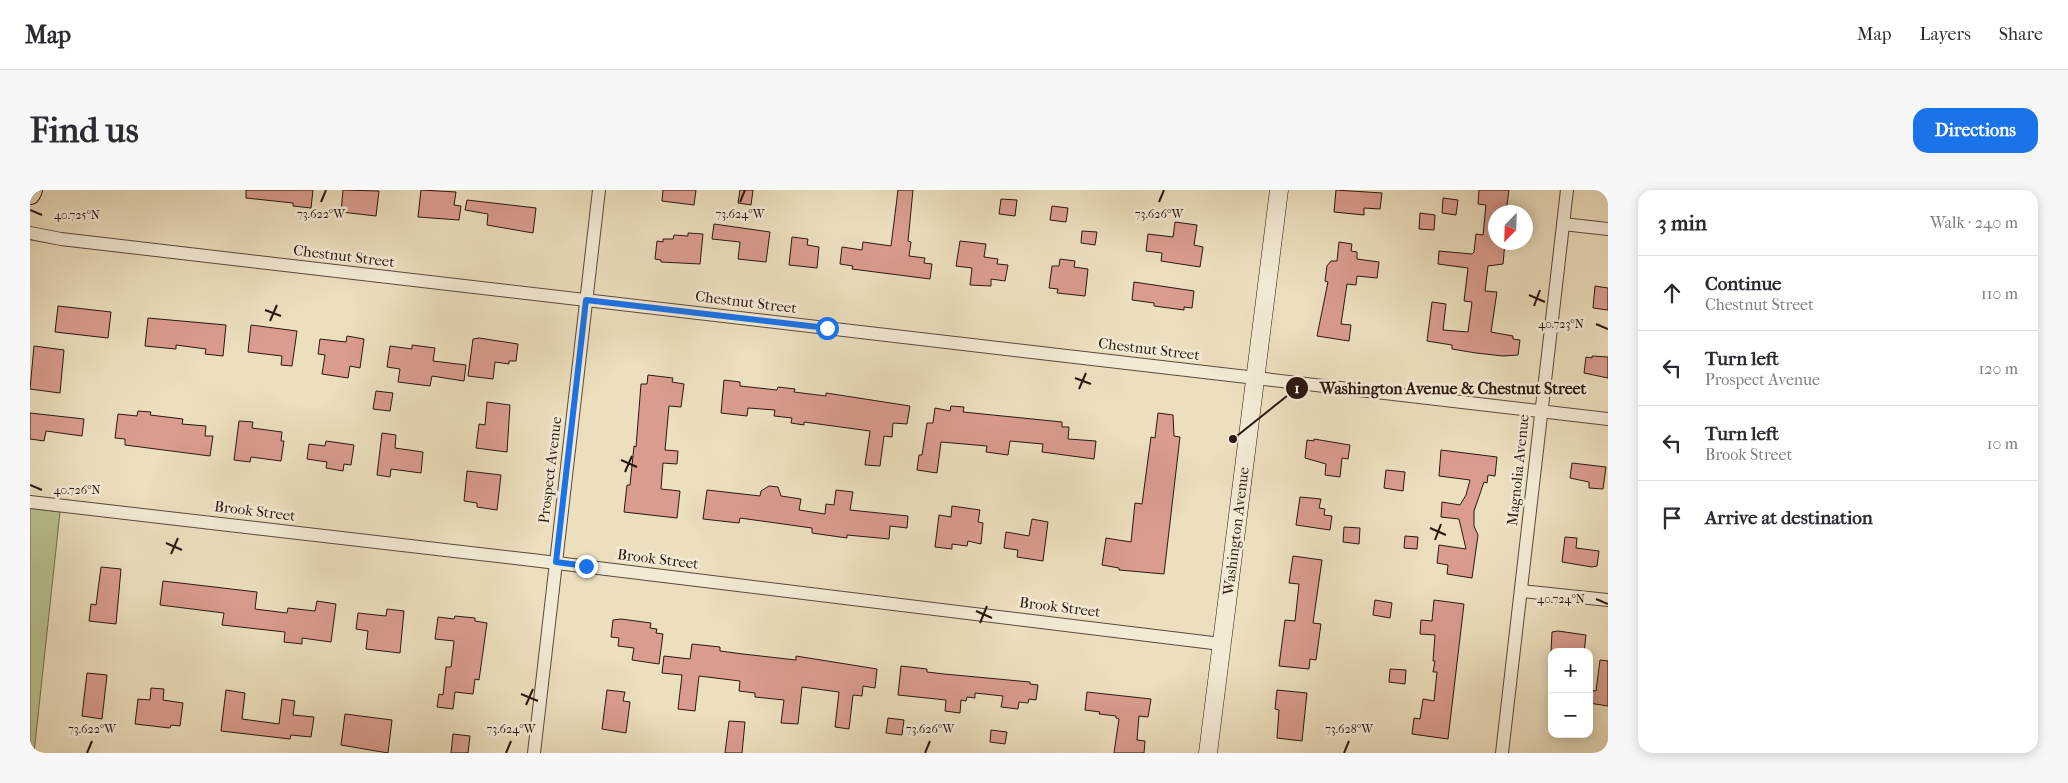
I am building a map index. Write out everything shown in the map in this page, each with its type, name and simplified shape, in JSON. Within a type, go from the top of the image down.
[{"type":"main road","points":[[30,194],[32,190]]},
{"type":"main road","name":"Washington Avenue","points":[[1208,753],[1278,190]]},
{"type":"street","name":"Prospect Avenue","points":[[534,753],[599,190]]},
{"type":"street","name":"Magnolia Avenue","points":[[1502,753],[1566,190]]},
{"type":"street","points":[[1563,224],[1608,229]]},
{"type":"street","name":"Chestnut Street","points":[[30,233],[61,239],[1608,419]]},
{"type":"street","name":"Brook Street","points":[[30,502],[556,562],[1222,644]]},
{"type":"street","points":[[1521,591],[1608,600]]},
{"type":"green space","points":[[30,508],[60,512],[34,753],[30,753]]},
{"type":"building","points":[[246,190],[313,190],[311,208],[293,206],[293,203],[246,198]]},
{"type":"building","points":[[343,190],[379,191],[376,216],[341,212]]},
{"type":"building","points":[[421,190],[456,192],[454,205],[461,206],[459,220],[418,217]]},
{"type":"building","points":[[663,190],[696,190],[694,205],[662,201]]},
{"type":"building","points":[[740,190],[753,190],[751,205],[738,203]]},
{"type":"building","points":[[898,190],[913,190],[908,241],[911,242],[909,256],[925,258],[924,263],[932,264],[930,279],[852,269],[853,266],[840,264],[842,247],[862,250],[863,242],[891,246]]},
{"type":"building","points":[[1336,190],[1382,193],[1380,209],[1364,208],[1364,215],[1334,212]]},
{"type":"building","points":[[1479,190],[1509,190],[1507,205],[1488,205],[1488,250],[1504,250],[1503,264],[1488,266],[1485,291],[1497,292],[1491,332],[1513,336],[1513,339],[1520,340],[1518,355],[1503,356],[1476,353],[1452,349],[1452,345],[1427,341],[1432,302],[1446,304],[1443,330],[1468,332],[1472,302],[1464,301],[1468,268],[1438,264],[1439,251],[1472,254],[1474,252],[1476,234],[1483,235],[1486,205],[1478,204]]},
{"type":"building","points":[[1443,198],[1458,200],[1456,215],[1442,213]]},
{"type":"building","points":[[1001,199],[1017,200],[1015,216],[999,214]]},
{"type":"building","points":[[467,200],[536,208],[533,233],[487,225],[488,214],[465,210]]},
{"type":"building","points":[[1052,206],[1068,208],[1066,222],[1050,220]]},
{"type":"building","points":[[1420,213],[1435,215],[1434,230],[1419,229]]},
{"type":"building","points":[[1175,222],[1197,225],[1194,245],[1203,247],[1200,267],[1161,261],[1162,253],[1146,251],[1148,234],[1173,237]]},
{"type":"building","points":[[714,224],[770,232],[766,262],[738,259],[740,242],[712,239]]},
{"type":"building","points":[[1082,231],[1097,232],[1095,245],[1081,243]]},
{"type":"building","points":[[688,233],[703,234],[700,264],[661,262],[661,260],[655,259],[657,241],[663,242],[663,239],[673,239],[674,235],[688,236]]},
{"type":"building","points":[[792,237],[808,239],[807,245],[819,247],[817,268],[789,265]]},
{"type":"building","points":[[960,241],[986,244],[984,257],[998,259],[997,264],[1008,265],[1005,281],[991,279],[991,286],[970,285],[972,268],[956,266]]},
{"type":"building","points":[[1339,242],[1352,244],[1351,251],[1357,252],[1357,259],[1379,262],[1377,278],[1357,276],[1356,285],[1347,284],[1341,324],[1351,325],[1349,341],[1317,336],[1328,282],[1325,281],[1327,266],[1331,261],[1337,261]]},
{"type":"building","points":[[1060,259],[1075,261],[1074,267],[1088,269],[1085,296],[1057,293],[1058,289],[1049,288],[1052,266],[1059,266]]},
{"type":"building","points":[[1134,282],[1194,291],[1192,308],[1184,307],[1184,310],[1154,306],[1154,303],[1132,300]]},
{"type":"building","points":[[1595,286],[1608,288],[1608,310],[1593,308]]},
{"type":"building","points":[[58,306],[111,312],[108,338],[55,332]]},
{"type":"building","points":[[148,318],[226,325],[223,356],[205,354],[206,349],[176,345],[176,349],[145,346]]},
{"type":"building","points":[[251,325],[297,331],[292,366],[281,365],[282,356],[248,352]]},
{"type":"building","points":[[347,336],[364,339],[360,368],[350,366],[348,378],[322,374],[325,355],[318,354],[320,339],[346,342]]},
{"type":"building","points":[[479,338],[518,344],[516,361],[509,361],[509,364],[495,362],[493,379],[468,376],[473,339]]},
{"type":"building","points":[[412,345],[435,348],[433,361],[466,365],[464,381],[432,376],[430,386],[398,382],[400,369],[387,367],[390,346],[412,349]]},
{"type":"building","points":[[34,346],[64,350],[60,393],[30,389]]},
{"type":"building","points":[[1592,356],[1608,357],[1608,378],[1584,373],[1586,357],[1592,358]]},
{"type":"building","points":[[648,375],[673,378],[672,382],[684,384],[681,407],[669,406],[665,450],[678,451],[677,464],[663,463],[661,489],[680,491],[677,518],[624,512],[627,485],[630,485],[634,446],[636,447],[641,384],[647,384]]},
{"type":"building","points":[[724,380],[740,382],[740,386],[777,390],[778,387],[795,389],[794,392],[826,396],[826,393],[910,406],[907,424],[893,423],[892,437],[884,436],[880,466],[865,465],[870,431],[804,422],[804,425],[791,423],[792,418],[774,416],[775,410],[748,408],[747,416],[721,413]]},
{"type":"building","points":[[376,391],[393,393],[390,411],[373,409]]},
{"type":"building","points":[[487,402],[510,405],[507,452],[476,448],[479,424],[485,425]]},
{"type":"building","points":[[951,406],[964,407],[963,412],[1062,422],[1062,427],[1069,427],[1068,439],[1096,441],[1094,459],[1042,452],[1043,444],[1010,441],[1008,455],[986,452],[987,446],[941,442],[937,473],[917,470],[919,455],[922,455],[927,423],[933,423],[935,408],[950,411]]},
{"type":"building","points":[[138,411],[151,412],[150,415],[183,419],[182,424],[206,426],[205,436],[213,436],[210,456],[125,445],[125,439],[115,438],[118,414],[137,416]]},
{"type":"building","points":[[30,413],[84,419],[82,436],[46,431],[44,441],[30,439]]},
{"type":"building","points":[[1158,413],[1173,415],[1174,436],[1180,437],[1164,574],[1119,570],[1119,568],[1102,565],[1106,538],[1131,542],[1135,503],[1142,504],[1151,437],[1155,438]]},
{"type":"building","points":[[239,421],[253,422],[252,428],[282,432],[281,441],[284,441],[281,461],[251,457],[250,462],[234,460]]},
{"type":"building","points":[[382,433],[396,435],[395,448],[423,452],[421,473],[391,469],[390,477],[377,475]]},
{"type":"building","points":[[1314,439],[1350,445],[1348,459],[1342,458],[1340,477],[1325,475],[1326,464],[1305,458],[1307,440],[1314,441]]},
{"type":"building","points":[[326,441],[354,445],[351,465],[344,464],[343,471],[326,468],[327,462],[307,459],[309,444],[325,446]]},
{"type":"building","points":[[1441,450],[1497,457],[1495,476],[1488,475],[1487,483],[1484,482],[1474,511],[1474,526],[1478,535],[1472,578],[1447,574],[1448,565],[1437,563],[1439,545],[1466,549],[1459,519],[1441,517],[1442,502],[1460,505],[1466,495],[1470,480],[1439,476]]},
{"type":"building","points":[[1572,463],[1606,467],[1603,489],[1589,488],[1589,482],[1570,478]]},
{"type":"building","points":[[1386,470],[1405,472],[1403,491],[1384,488]]},
{"type":"building","points":[[467,471],[501,475],[497,510],[477,507],[477,503],[464,501]]},
{"type":"building","points":[[769,486],[778,487],[781,496],[801,499],[799,510],[825,514],[826,504],[834,505],[836,490],[853,492],[850,510],[908,516],[907,528],[890,526],[889,539],[847,535],[847,538],[812,533],[812,528],[740,518],[739,523],[703,519],[707,490],[760,496],[761,491]]},
{"type":"building","points":[[1300,497],[1321,499],[1319,508],[1325,509],[1324,515],[1332,516],[1330,530],[1296,525]]},
{"type":"building","points":[[952,506],[980,510],[978,522],[983,523],[981,544],[968,541],[967,546],[952,544],[952,549],[935,547],[939,515],[951,517]]},
{"type":"building","points":[[1032,519],[1048,522],[1043,561],[1017,557],[1018,550],[1004,548],[1006,532],[1029,536]]},
{"type":"building","points":[[1344,527],[1360,528],[1359,544],[1343,542]]},
{"type":"building","points":[[1405,536],[1418,537],[1417,549],[1404,548]]},
{"type":"building","points":[[1565,537],[1577,538],[1576,548],[1599,551],[1597,566],[1592,567],[1562,562]]},
{"type":"building","points":[[1293,556],[1322,560],[1313,623],[1321,624],[1316,660],[1310,659],[1309,669],[1279,666],[1285,620],[1295,621],[1299,584],[1289,583]]},
{"type":"building","points":[[101,567],[121,569],[116,624],[89,621],[91,604],[96,605]]},
{"type":"building","points":[[163,581],[257,592],[255,609],[287,613],[288,608],[315,611],[317,601],[336,604],[331,642],[302,638],[302,644],[284,642],[285,632],[222,625],[224,613],[160,605]]},
{"type":"building","points":[[1375,600],[1392,603],[1390,618],[1373,615]]},
{"type":"building","points":[[1434,600],[1464,604],[1448,739],[1412,734],[1414,718],[1420,719],[1423,699],[1434,701],[1437,672],[1433,672],[1435,635],[1420,634],[1421,620],[1432,621]]},
{"type":"building","points":[[387,609],[404,611],[400,653],[366,649],[368,631],[356,629],[358,613],[386,616]]},
{"type":"building","points":[[455,616],[475,618],[475,621],[487,623],[479,680],[475,679],[473,694],[455,692],[453,709],[437,707],[439,694],[443,695],[446,667],[451,667],[454,641],[435,639],[438,617],[454,619]]},
{"type":"building","points":[[621,619],[651,623],[650,628],[657,629],[656,633],[663,634],[659,664],[632,660],[634,648],[618,646],[619,638],[611,637],[613,620]]},
{"type":"building","points":[[1558,631],[1586,635],[1584,648],[1551,648],[1552,632]]},
{"type":"building","points":[[692,644],[720,647],[720,651],[796,660],[796,656],[877,669],[875,688],[863,686],[862,696],[853,695],[849,729],[835,727],[839,692],[802,687],[798,724],[781,723],[784,700],[755,697],[755,693],[739,691],[740,681],[699,676],[695,711],[678,709],[682,675],[662,673],[664,656],[690,659]]},
{"type":"building","points":[[1600,660],[1608,661],[1608,706],[1593,704],[1593,691],[1596,691]]},
{"type":"building","points":[[901,666],[927,669],[927,672],[1030,682],[1030,684],[1038,685],[1036,700],[1029,699],[1028,703],[1019,702],[1018,709],[1001,707],[1003,696],[975,693],[975,698],[967,697],[966,701],[961,700],[960,713],[945,711],[946,700],[898,695]]},
{"type":"building","points":[[1390,669],[1406,670],[1405,684],[1389,682]]},
{"type":"building","points":[[87,673],[107,675],[102,719],[82,716]]},
{"type":"building","points":[[151,688],[164,689],[163,700],[183,703],[180,726],[171,725],[170,728],[135,724],[138,699],[150,700]]},
{"type":"building","points":[[226,690],[245,693],[242,719],[279,724],[282,699],[295,701],[293,715],[314,717],[311,737],[291,735],[290,739],[221,731]]},
{"type":"building","points":[[607,690],[625,692],[623,701],[630,702],[626,733],[602,729]]},
{"type":"building","points":[[1277,690],[1307,693],[1302,741],[1277,738],[1279,710],[1275,709]]},
{"type":"building","points":[[1087,692],[1151,699],[1148,717],[1139,716],[1137,740],[1145,741],[1144,753],[1114,753],[1119,719],[1116,716],[1085,710]]},
{"type":"building","points":[[345,714],[392,720],[388,753],[341,745]]},
{"type":"building","points":[[888,718],[904,720],[902,735],[886,733]]},
{"type":"building","points":[[729,721],[745,722],[742,753],[725,753]]},
{"type":"building","points":[[991,730],[1007,732],[1005,744],[990,742]]},
{"type":"building","points":[[453,734],[470,736],[468,753],[451,753]]},
{"type":"place","name":"Washington Avenue & Chestnut Street","points":[[1233,439]]},
{"type":"route","points":[[586,566],[556,562],[586,300],[827,328]]}]
